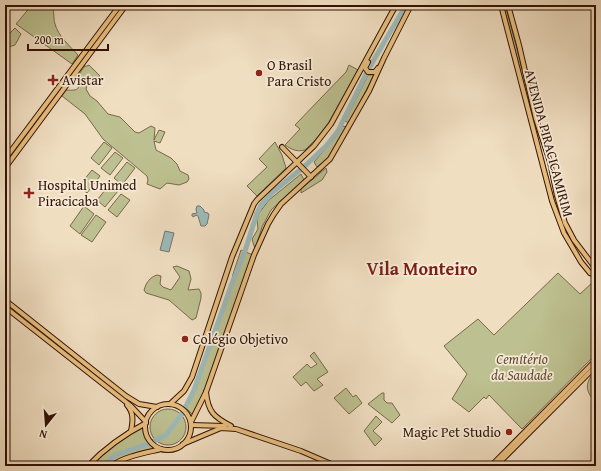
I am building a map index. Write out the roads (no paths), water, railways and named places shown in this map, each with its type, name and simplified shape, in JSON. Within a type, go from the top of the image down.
[{"type":"main road","points":[[5,159],[120,5]]},
{"type":"main road","points":[[5,168],[126,5]]},
{"type":"main road","points":[[170,404],[184,391],[192,377],[232,257],[254,204],[299,164],[331,124],[396,5]]},
{"type":"main road","points":[[183,444],[188,439],[191,432],[191,423],[206,392],[254,255],[264,232],[281,204],[330,159],[369,91],[411,5]]},
{"type":"main road","name":"AVENIDA PIRACICAMIRIM","points":[[501,5],[552,200],[568,240],[581,262],[590,273],[596,276]]},
{"type":"main road","name":"AVENIDA PIRACICAMIRIM","points":[[508,5],[519,45],[532,104],[550,162],[557,196],[570,234],[596,269]]},
{"type":"main road","points":[[372,49],[365,68],[368,72],[373,72],[376,70],[384,58]]},
{"type":"main road","points":[[527,105],[529,103],[532,104]]},
{"type":"main road","points":[[28,128],[31,130],[31,134]]},
{"type":"main road","points":[[19,140],[22,145]]},
{"type":"main road","points":[[282,147],[311,177]]},
{"type":"main road","points":[[541,160],[544,162],[550,162]]},
{"type":"main road","points":[[564,233],[570,234]]},
{"type":"main road","points":[[568,240],[583,252]]},
{"type":"main road","points":[[5,301],[126,396],[139,404],[157,407]]},
{"type":"main road","points":[[5,306],[137,411],[146,422]]},
{"type":"main road","points":[[491,466],[596,360]]},
{"type":"main road","points":[[496,466],[596,366]]},
{"type":"main road","points":[[551,412],[552,407],[577,382],[579,377]]},
{"type":"main road","points":[[206,392],[210,411],[220,420],[231,426]]},
{"type":"main road","points":[[125,402],[131,410],[133,420],[131,431]]},
{"type":"main road","points":[[162,449],[150,440],[145,429],[150,413],[157,407],[164,404],[170,404],[184,410],[191,423]]},
{"type":"main road","points":[[88,466],[131,431],[146,422]]},
{"type":"main road","points":[[191,423],[231,426],[244,429],[303,450],[340,466]]},
{"type":"main road","points":[[111,466],[116,462],[129,457],[162,449],[170,450],[177,448],[221,428],[236,430],[301,452],[336,466]]},
{"type":"water","points":[[197,206],[200,206],[204,212],[208,213],[209,215],[205,226],[201,226],[198,216],[192,216],[192,214],[197,213]]},
{"type":"water","points":[[165,231],[174,233],[169,252],[160,250]]},
{"type":"waterway","points":[[103,466],[115,455],[145,445],[166,435],[182,414],[194,390],[261,205],[273,192],[306,165],[327,145],[338,131],[368,70],[406,5]]},
{"type":"place","name":"O Brasil Para Cristo","points":[[259,73]]},
{"type":"place","name":"Avistar","points":[[53,80]]},
{"type":"place","name":"Hospital Unimed Piracicaba","points":[[29,193]]},
{"type":"place","name":"Colégio Objetivo","points":[[185,339]]},
{"type":"place","name":"Magic Pet Studio","points":[[509,432]]},
{"type":"district","name":"Vila Monteiro","points":[[422,268]]},
{"type":"park label","name":"Cemitério da Saudade","points":[[522,368]]}]
